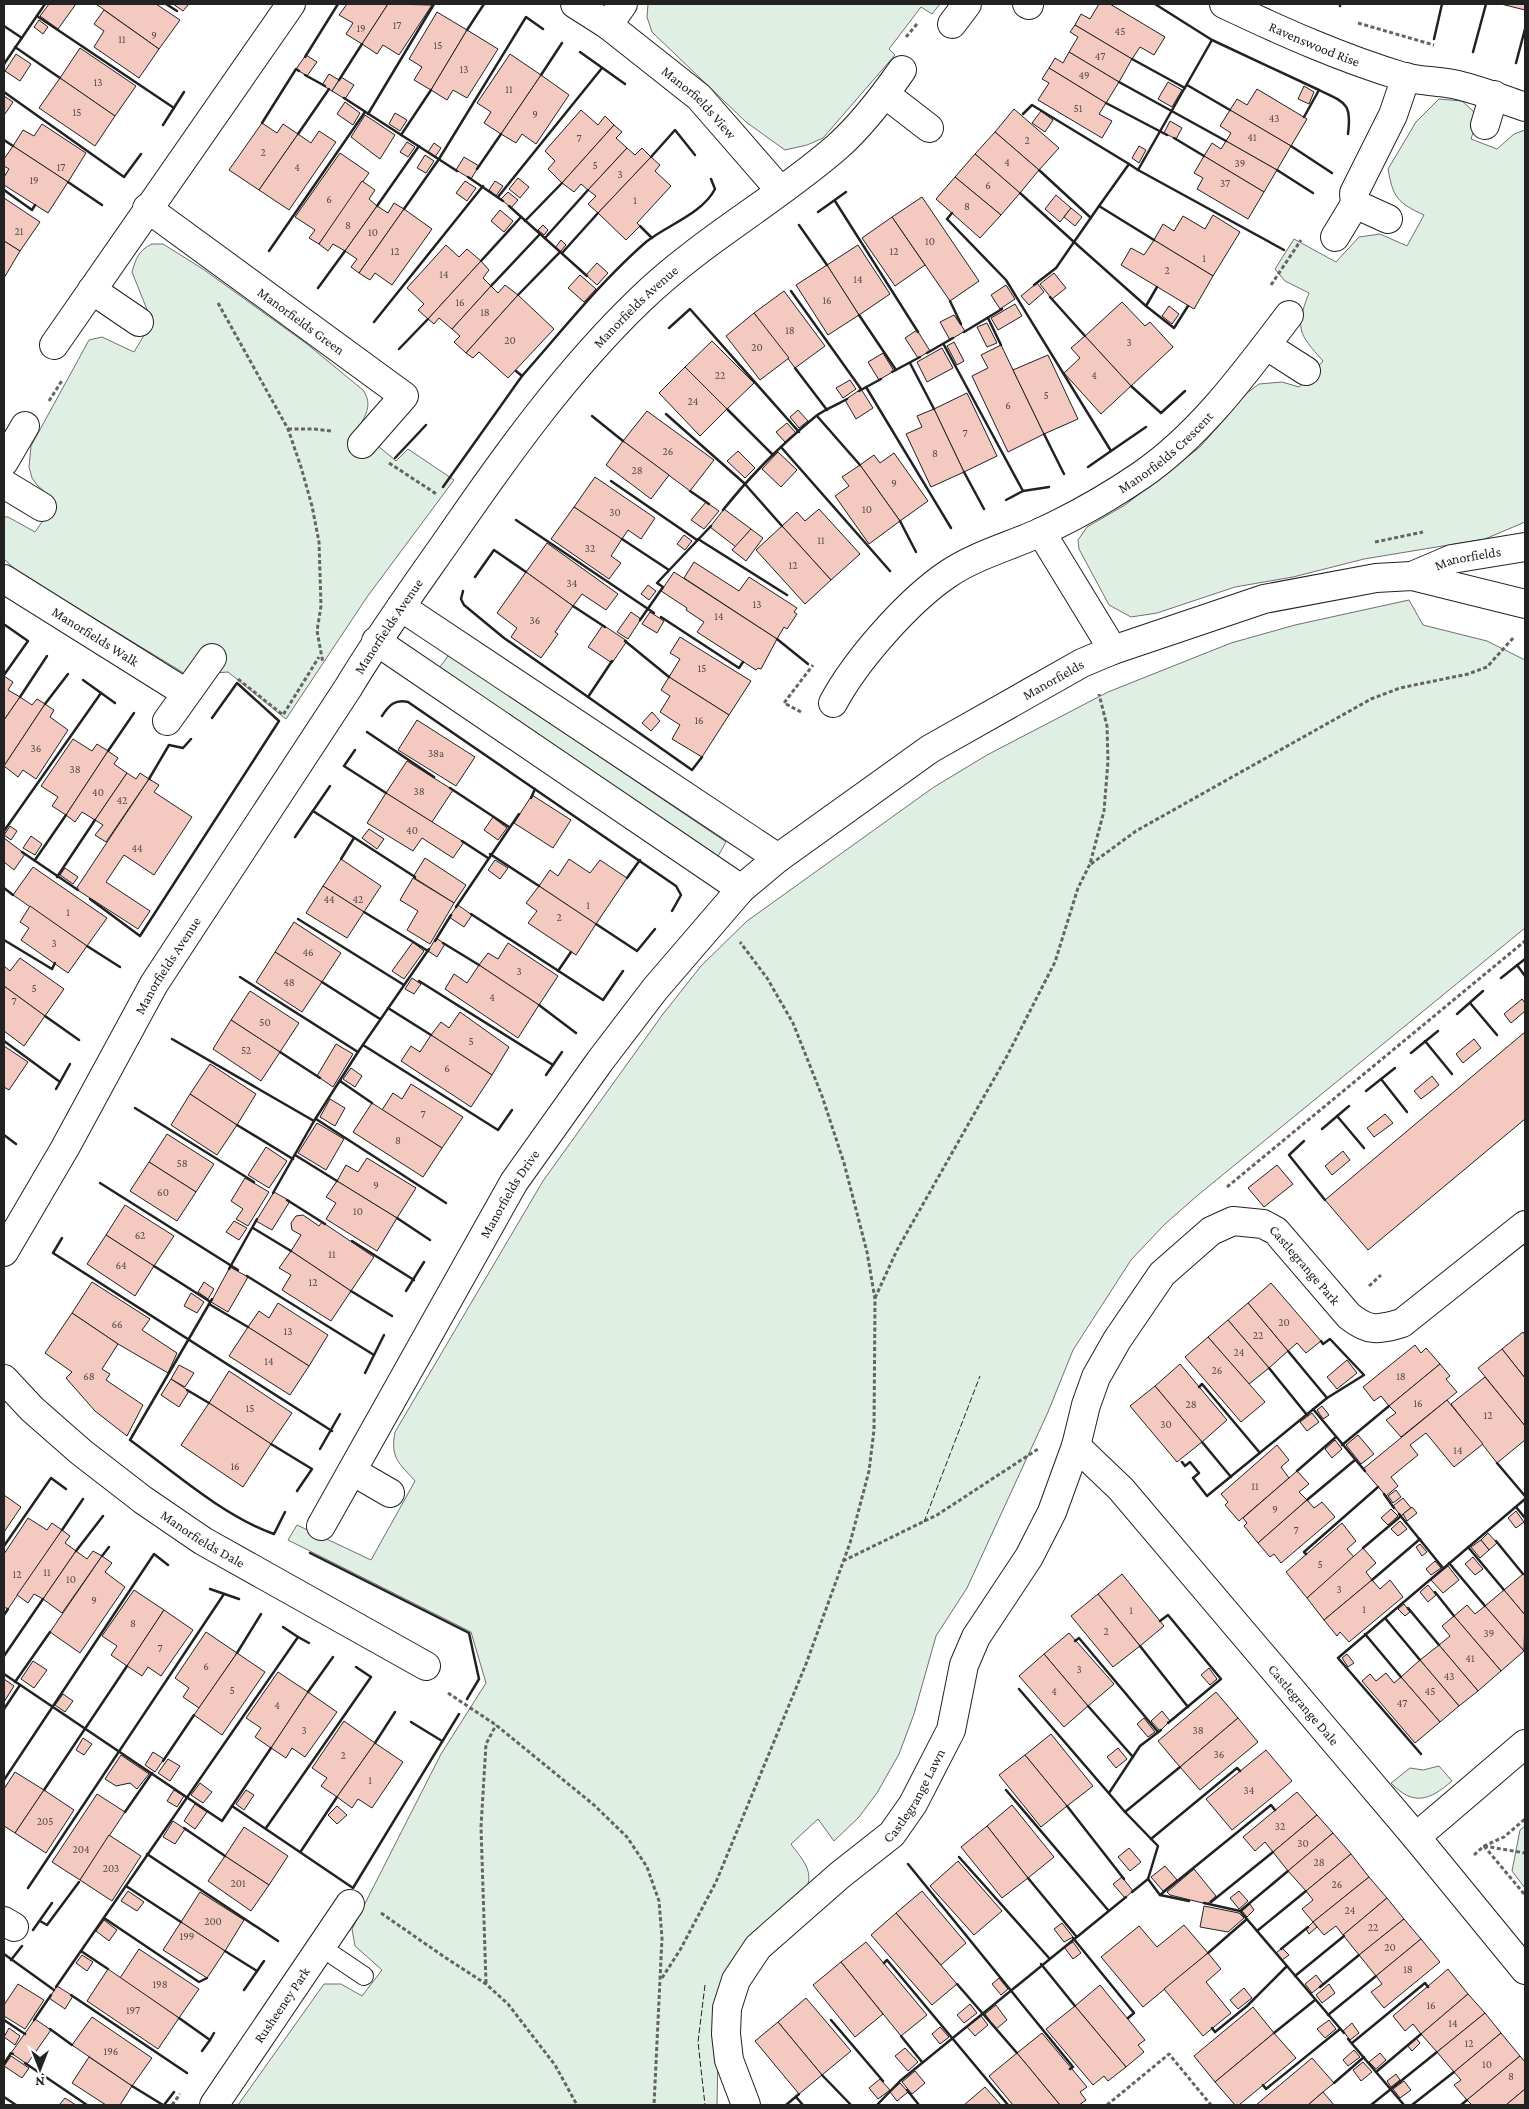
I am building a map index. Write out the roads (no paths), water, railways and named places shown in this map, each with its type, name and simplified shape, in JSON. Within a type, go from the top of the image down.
[{"type":"street","points":[[54,345],[147,208],[291,4]]},
{"type":"street","name":"Manorfields View","points":[[575,4],[615,14],[699,98],[780,190]]},
{"type":"street","name":"Ravenswood Rise","points":[[1224,4],[1294,38],[1406,78],[1453,84],[1494,95],[1525,107]]},
{"type":"street","name":"Manorfields Avenue","points":[[4,1252],[65,1148],[154,984],[348,688],[376,641],[516,444],[603,338],[640,300],[670,273],[837,146],[885,94],[902,70]]},
{"type":"street","points":[[1335,237],[1355,204],[1354,193],[1393,115],[1406,78]]},
{"type":"street","points":[[885,94],[929,128]]},
{"type":"street","points":[[1485,125],[1494,95]]},
{"type":"street","points":[[1355,204],[1388,219]]},
{"type":"street","name":"Manorfields Green","points":[[147,208],[404,396],[362,444]]},
{"type":"street","points":[[92,290],[139,322]]},
{"type":"street","name":"Manorfields Crescent","points":[[833,703],[876,643],[915,600],[949,573],[1041,532],[1090,507],[1143,474],[1196,427],[1267,346],[1289,315]]},
{"type":"street","points":[[1267,346],[1306,371]]},
{"type":"street","points":[[4,462],[25,426]]},
{"type":"street","points":[[4,484],[42,507]]},
{"type":"street","points":[[1041,532],[1113,650]]},
{"type":"street","name":"Manorfields","points":[[1412,576],[1452,559],[1525,547]]},
{"type":"street","name":"Manorfields","points":[[741,889],[778,858],[930,749],[1082,663],[1113,650],[1264,599],[1376,578],[1412,576],[1525,604]]},
{"type":"street","name":"Manorfields Walk","points":[[4,579],[186,693]]},
{"type":"street","points":[[401,607],[778,858]]},
{"type":"street","points":[[376,641],[741,889]]},
{"type":"street","points":[[167,721],[212,658]]},
{"type":"street","name":"Manorfields Drive","points":[[321,1526],[514,1182],[612,1044],[712,920],[741,889]]},
{"type":"street","name":"Castlegrange Park","points":[[1076,1446],[1086,1405],[1096,1377],[1131,1319],[1167,1269],[1221,1225],[1233,1221],[1250,1222],[1276,1231],[1349,1316],[1361,1326],[1379,1330],[1402,1323],[1525,1225]]},
{"type":"street","name":"Manorfields Dale","points":[[4,1379],[32,1409],[81,1452],[143,1500],[203,1541],[426,1666]]},
{"type":"street","name":"Castlegrange Dale","points":[[1076,1446],[1121,1489],[1416,1837],[1525,1970]]},
{"type":"street","name":"Castlegrange Lawn","points":[[746,2105],[729,2060],[726,2034],[727,2008],[736,1980],[758,1947],[834,1869],[892,1834],[913,1804],[951,1730],[964,1665],[976,1637],[1029,1557],[1052,1512],[1076,1446]]},
{"type":"street","points":[[352,1471],[390,1492]]},
{"type":"street","points":[[1416,1837],[1525,1744]]},
{"type":"street","name":"Rusheeney Park","points":[[214,2105],[350,1904]]},
{"type":"lane","points":[[321,1947],[364,1976]]}]
